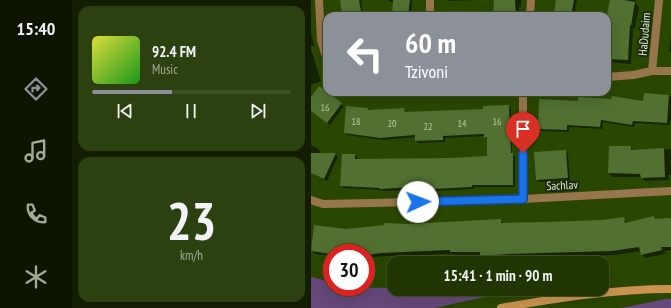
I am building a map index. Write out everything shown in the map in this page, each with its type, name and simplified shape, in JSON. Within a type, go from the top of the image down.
[{"type":"main road","points":[[501,308],[563,297],[671,289]]},
{"type":"street","points":[[319,0],[321,40],[323,47]]},
{"type":"street","points":[[430,12],[431,0]]},
{"type":"street","points":[[530,12],[531,0]]},
{"type":"street","name":"HaDudaim","points":[[652,71],[659,0]]},
{"type":"street","name":"HaDudaim","points":[[611,77],[633,75],[652,71],[671,71]]},
{"type":"street","points":[[523,96],[523,199]]},
{"type":"street","name":"Sachlav","points":[[311,200],[323,204],[523,199],[671,191]]},
{"type":"shaded area","points":[[311,277],[323,280],[323,296],[375,296],[375,288],[387,288],[387,296],[490,296],[434,308],[311,308]]},
{"type":"shaded area","points":[[671,299],[671,308],[621,308]]},
{"type":"building","points":[[340,0],[359,0],[361,12],[342,12]]},
{"type":"building","points":[[393,0],[410,0],[408,12],[392,12]]},
{"type":"building","points":[[494,0],[515,0],[516,12],[493,12]]},
{"type":"building","points":[[556,0],[574,0],[572,12],[554,12]]},
{"type":"building","points":[[610,0],[635,2],[631,26],[630,25],[628,60],[611,59],[611,12],[607,12]]},
{"type":"building","points":[[319,86],[323,89],[323,96],[333,96],[342,103],[327,123],[311,111],[311,97]]},
{"type":"building","points":[[644,93],[669,95],[667,123],[633,121],[632,125],[601,120],[600,127],[567,125],[567,130],[538,129],[539,99],[578,101],[578,97],[611,99],[612,96],[643,101]]},
{"type":"building","points":[[509,105],[511,153],[513,153],[513,185],[472,185],[472,187],[414,190],[414,187],[380,189],[340,186],[342,154],[355,154],[355,159],[487,156],[487,137],[484,138],[484,134],[443,136],[443,140],[415,141],[415,135],[380,138],[344,133],[346,106],[368,108],[368,110],[404,108],[405,112],[483,109],[483,106]]},
{"type":"building","points":[[609,146],[631,146],[631,150],[664,148],[665,177],[641,178],[640,174],[608,173]]},
{"type":"building","points":[[566,150],[568,178],[536,180],[534,152]]},
{"type":"building","points":[[311,153],[336,153],[324,179],[311,173]]},
{"type":"building","points":[[654,216],[655,219],[671,218],[671,247],[661,247],[662,250],[641,255],[639,247],[612,251],[480,256],[480,252],[450,252],[450,250],[375,254],[375,244],[323,244],[323,253],[311,251],[314,225],[346,229],[384,225],[384,223],[408,224],[501,219],[501,223],[545,222],[601,220],[624,217],[625,223]]},
{"type":"route","points":[[418,202],[523,199],[523,153]]}]
